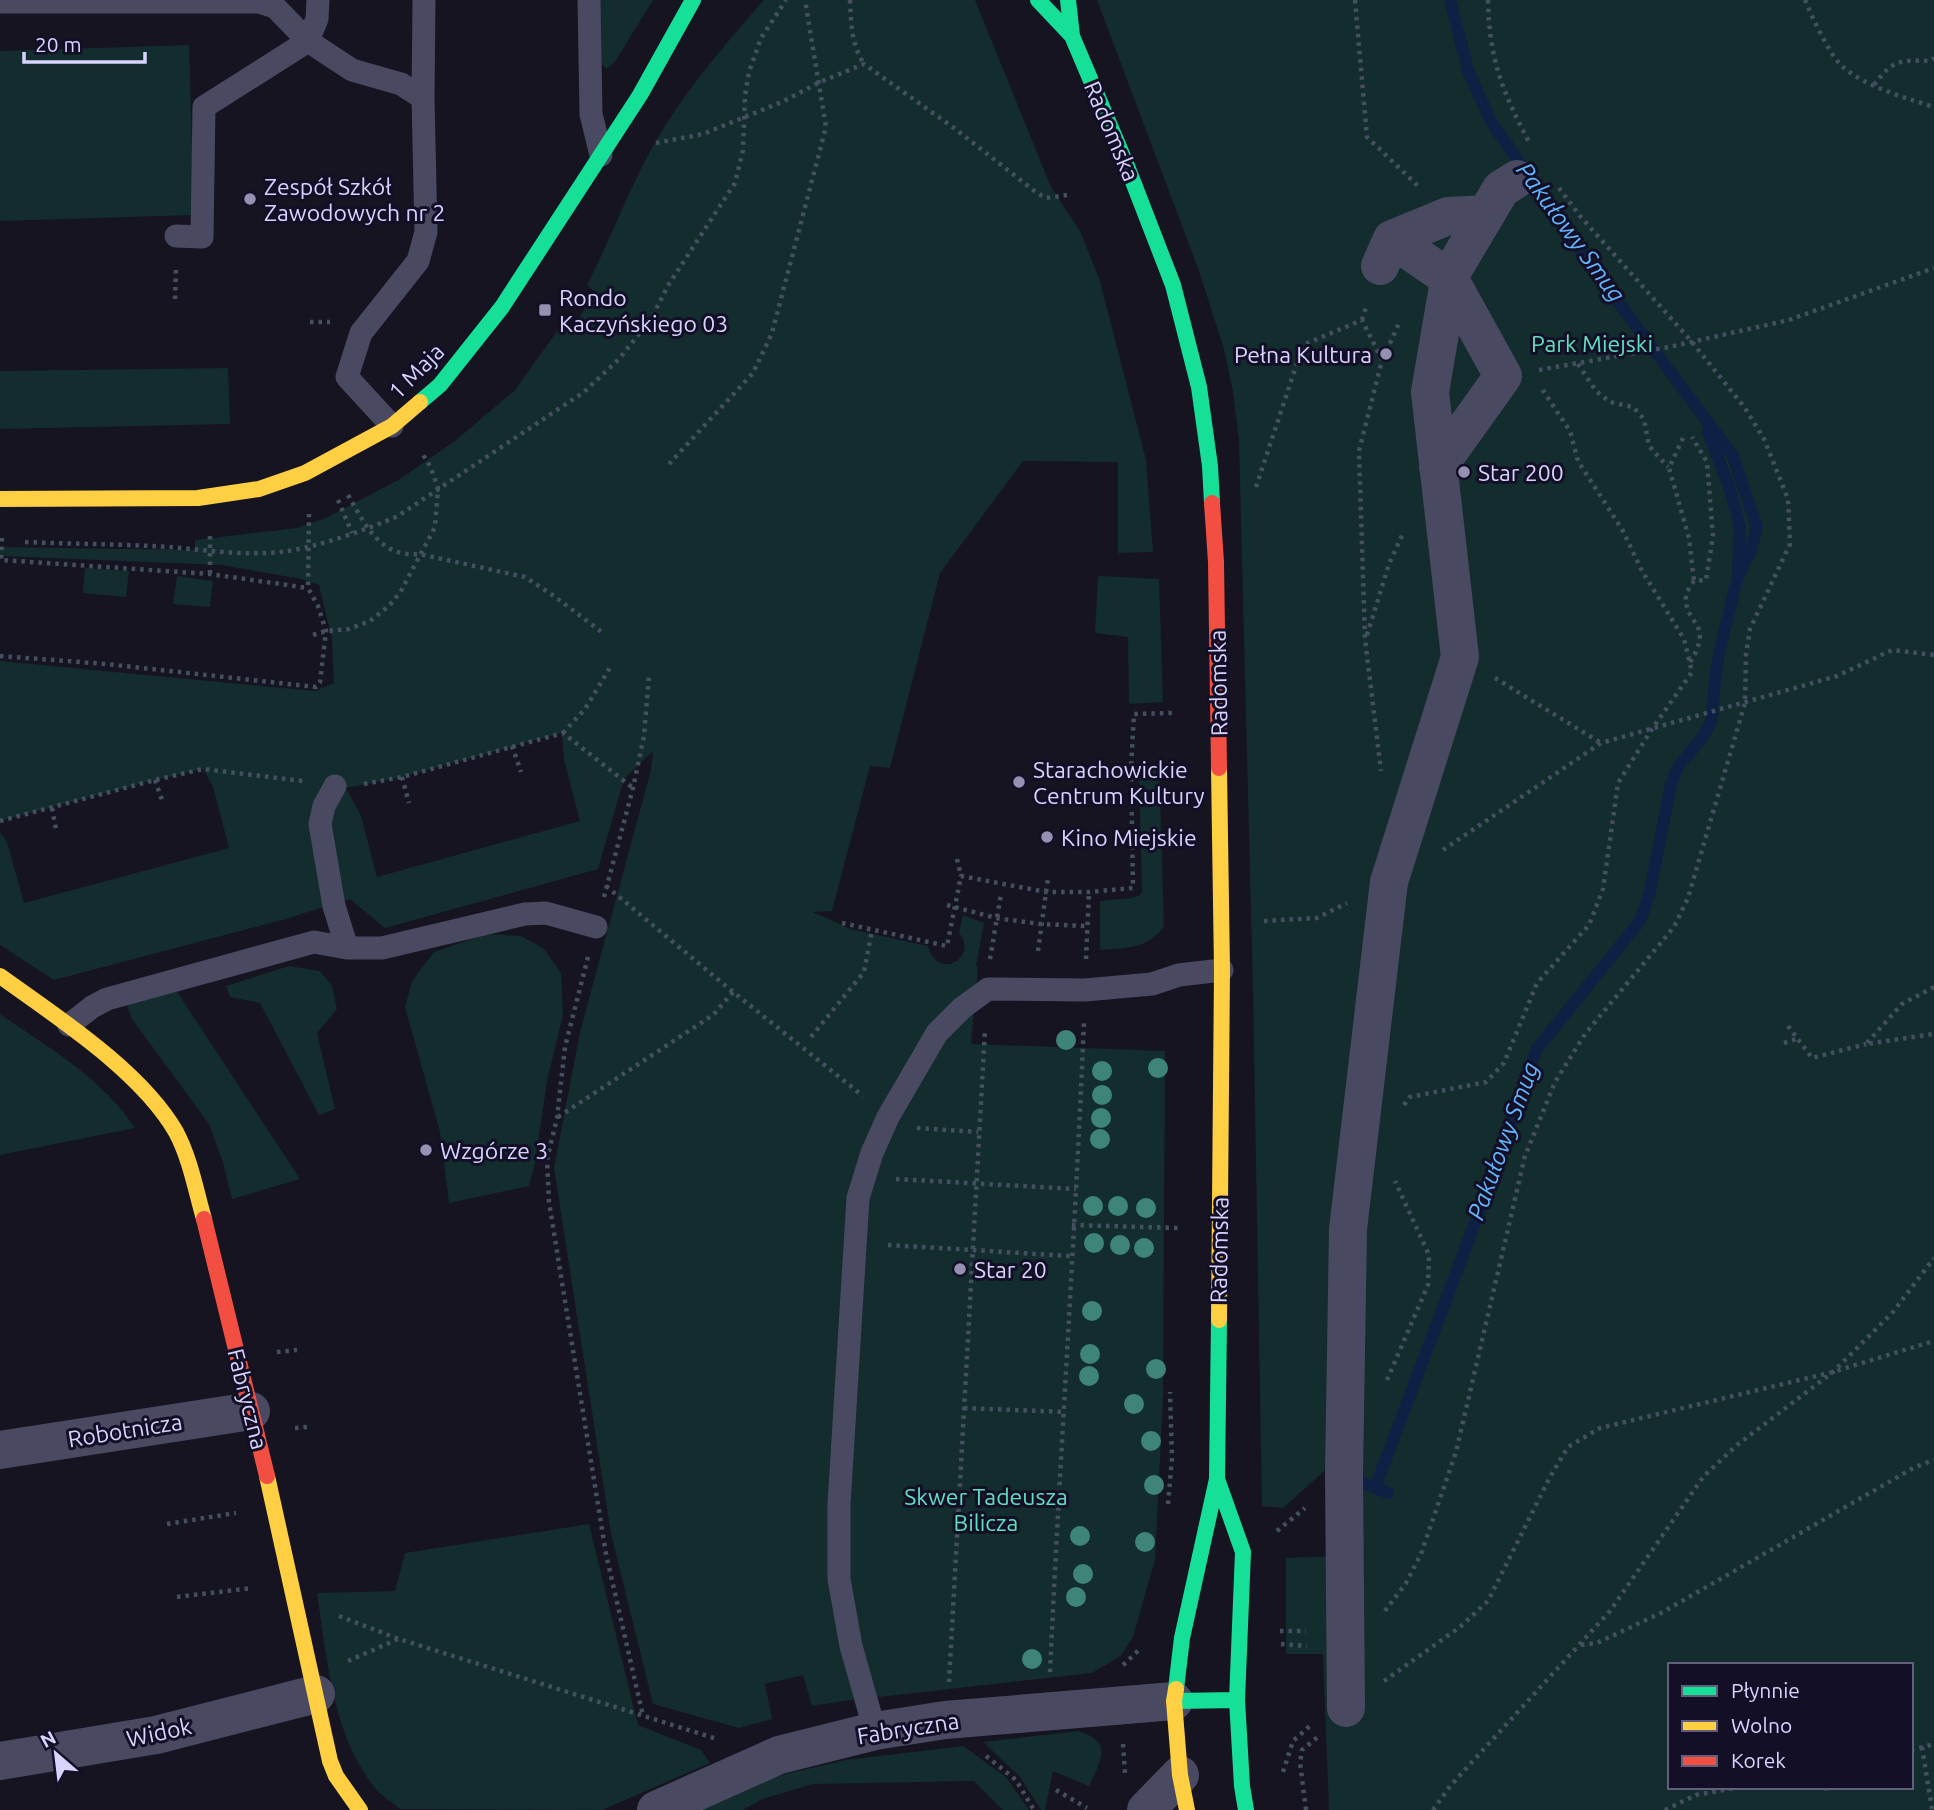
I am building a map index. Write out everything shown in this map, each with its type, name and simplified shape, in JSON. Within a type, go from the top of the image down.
[{"type":"street","name":"Radomska","points":[[1038,0],[1072,36]]},
{"type":"street","name":"Radomska","points":[[1068,0],[1072,36],[1174,285],[1199,387],[1210,466],[1216,562],[1222,970],[1217,1479],[1182,1638],[1174,1701],[1183,1793],[1134,1796]]},
{"type":"street","name":"1 Maja","points":[[0,499],[198,498],[259,489],[305,473],[393,426],[440,385],[496,315],[640,95],[694,2]]},
{"type":"street","points":[[1346,1707],[1344,1474],[1348,1229],[1390,882],[1460,657],[1430,392],[1450,278],[1501,189],[1534,169]]},
{"type":"street","points":[[1438,467],[1516,374],[1450,278],[1386,252],[1448,216],[1486,215]]},
{"type":"street","name":"Fabryczna","points":[[0,976],[69,1025],[140,1085],[158,1105],[177,1134],[207,1231],[251,1411],[294,1591],[330,1761],[336,1776],[360,1810]]},
{"type":"street","name":"Robotnicza","points":[[0,1450],[251,1411]]},
{"type":"street","name":"Radomska","points":[[1217,1479],[1243,1552],[1237,1700],[1246,1810]]},
{"type":"street","name":"Widok","points":[[0,1761],[156,1735],[314,1686]]},
{"type":"street","points":[[1174,1701],[1237,1700]]},
{"type":"street","name":"Fabryczna","points":[[656,1810],[779,1755],[875,1731],[945,1720],[1174,1701]]},
{"type":"lane","points":[[176,236],[202,237],[204,107],[308,41],[317,19],[318,0]]},
{"type":"lane","points":[[393,426],[348,377],[361,333],[418,261],[426,232],[424,0]]},
{"type":"lane","points":[[589,0],[591,114],[601,155]]},
{"type":"lane","points":[[0,2],[259,2],[275,7],[308,41],[352,70],[401,84],[423,98]]},
{"type":"lane","points":[[335,786],[324,806],[320,824],[334,906],[347,948]]},
{"type":"lane","points":[[69,1025],[107,999],[314,943],[347,948],[382,948],[525,914],[546,913],[596,928]]},
{"type":"lane","points":[[875,1731],[842,1608],[839,1579],[839,1504],[858,1198],[872,1153],[888,1117],[937,1033],[988,989],[1085,990],[1152,984],[1179,975],[1222,970]]},
{"type":"path","points":[[669,464],[752,373],[772,333],[826,127],[805,0]]},
{"type":"path","points":[[850,0],[852,35],[856,52],[864,64],[954,128],[1037,193],[1046,198],[1067,195]]},
{"type":"path","points":[[1355,0],[1367,137],[1448,216]]},
{"type":"path","points":[[1272,1643],[1346,1650],[1356,1648],[1406,1583],[1421,1554],[1457,1451],[1525,1156],[1555,1082],[1585,1034],[1674,927],[1688,898],[1745,704],[1746,654],[1750,629],[1790,544],[1788,499],[1765,439],[1745,408],[1692,342],[1580,216],[1534,169],[1496,68],[1489,36],[1488,0]]},
{"type":"path","points":[[1805,0],[1813,20],[1842,67],[1874,85],[1934,107]]},
{"type":"path","points":[[1874,85],[1884,72],[1900,61],[1930,61],[1934,58]]},
{"type":"path","points":[[652,144],[703,134],[864,64]]},
{"type":"path","points":[[1516,374],[1669,347],[1789,320],[1934,268]]},
{"type":"path","points":[[1256,487],[1303,345],[1362,320],[1382,360],[1359,451],[1365,639],[1381,772]]},
{"type":"path","points":[[310,322],[338,322]]},
{"type":"path","points":[[1578,364],[1595,391],[1610,402],[1633,407],[1644,419],[1649,446],[1669,467],[1689,538],[1694,581],[1686,596],[1689,610],[1700,630],[1698,649],[1690,663]]},
{"type":"path","points":[[1399,1110],[1410,1097],[1486,1082],[1504,1063],[1537,984],[1589,926],[1603,889],[1618,783],[1692,672],[1684,639],[1642,571],[1623,531],[1578,461],[1570,431],[1516,374]]},
{"type":"path","points":[[1692,437],[1707,461],[1713,536],[1706,580],[1694,581]]},
{"type":"path","points":[[1669,467],[1683,438]]},
{"type":"path","points":[[313,635],[355,627],[380,614],[401,592],[435,527],[438,488],[421,453]]},
{"type":"path","points":[[348,495],[368,529],[378,541],[393,550],[524,577],[603,633]]},
{"type":"path","points":[[338,500],[352,533]]},
{"type":"path","points":[[0,656],[106,664],[316,687],[320,682],[326,631],[318,606],[308,588],[309,514]]},
{"type":"path","points":[[1365,639],[1407,523]]},
{"type":"path","points":[[2,533],[1,560],[210,574],[308,588]]},
{"type":"path","points":[[210,533],[210,574]]},
{"type":"path","points":[[1264,920],[1317,918],[1401,878],[1601,743],[1837,676],[1892,650],[1934,655]]},
{"type":"path","points":[[1460,657],[1601,743]]},
{"type":"path","points":[[563,733],[585,709],[611,666]]},
{"type":"path","points":[[643,1716],[606,1554],[549,1202],[547,1159],[557,1118],[565,1048],[633,788],[644,736],[649,676]]},
{"type":"path","points":[[961,876],[1046,892],[1133,888],[1131,769],[1134,714],[1173,713]]},
{"type":"path","points":[[512,746],[520,772]]},
{"type":"path","points":[[401,777],[409,803]]},
{"type":"path","points":[[624,779],[633,788]]},
{"type":"path","points":[[155,780],[162,800]]},
{"type":"path","points":[[52,808],[56,829]]},
{"type":"path","points":[[842,923],[947,946],[961,876],[957,859]]},
{"type":"path","points":[[1038,951],[1048,878]]},
{"type":"path","points":[[607,886],[869,1102]]},
{"type":"path","points":[[1087,954],[1089,892]]},
{"type":"path","points":[[991,945],[1001,894]]},
{"type":"path","points":[[947,905],[996,918],[1040,924],[1087,926]]},
{"type":"path","points":[[811,1037],[864,972],[872,930]]},
{"type":"path","points":[[1866,1044],[1902,1004],[1934,987]]},
{"type":"path","points":[[557,1118],[713,1015],[733,992]]},
{"type":"path","points":[[1788,1026],[1812,1058],[1866,1044],[1934,1034]]},
{"type":"path","points":[[1784,1043],[1797,1039]]},
{"type":"path","points":[[949,1689],[984,1047]]},
{"type":"path","points":[[1049,1679],[1082,1054]]},
{"type":"path","points":[[864,1178],[1076,1189]]},
{"type":"path","points":[[1384,1388],[1428,1285],[1429,1265],[1429,1255],[1393,1178]]},
{"type":"path","points":[[1072,1225],[1180,1228]]},
{"type":"path","points":[[856,1244],[1072,1256]]},
{"type":"path","points":[[1433,1810],[1451,1785],[1610,1611],[1703,1477],[1737,1445],[1833,1372],[1893,1312],[1934,1258]]},
{"type":"path","points":[[1460,1627],[1488,1601],[1567,1447],[1600,1428],[1833,1372],[1934,1341]]},
{"type":"path","points":[[1167,1513],[1172,1458],[1170,1392]]},
{"type":"path","points":[[964,1408],[1065,1412]]},
{"type":"path","points":[[1580,1645],[1597,1643],[1663,1612],[1915,1467],[1934,1460]]},
{"type":"path","points":[[167,1524],[274,1507]]},
{"type":"path","points":[[177,1597],[294,1591],[399,1639],[720,1740]]},
{"type":"path","points":[[314,1686],[399,1639]]},
{"type":"path","points":[[1115,1672],[1145,1644]]},
{"type":"path","points":[[1306,1810],[1300,1763],[1302,1750],[1337,1722],[1346,1707]]},
{"type":"path","points":[[1121,1732],[1125,1771],[1134,1796]]},
{"type":"path","points":[[1913,1749],[1934,1744]]},
{"type":"path","points":[[1922,1747],[1932,1809]]},
{"type":"path","points":[[987,1757],[1016,1780],[1034,1810]]},
{"type":"path","points":[[1665,1810],[1696,1795],[1730,1789]]},
{"type":"path","points":[[1056,1790],[1087,1808]]},
{"type":"green space","points":[[599,0],[653,0],[616,60],[607,69],[601,63]]},
{"type":"green space","name":"Skwer Tadeusza Bilicza","points":[[764,0],[975,0],[1051,187],[1080,231],[1100,281],[1146,460],[1153,552],[1118,553],[1118,462],[1023,461],[940,573],[890,768],[870,766],[832,911],[813,912],[850,929],[928,946],[933,957],[940,963],[947,964],[955,962],[964,950],[964,942],[959,933],[963,915],[984,923],[976,966],[971,1044],[1165,1051],[1163,1398],[1155,1560],[1133,1637],[1121,1656],[1092,1673],[812,1706],[803,1675],[765,1684],[772,1719],[739,1728],[653,1704],[611,1534],[554,1168],[580,1032],[651,770],[653,751],[624,779],[598,869],[385,928],[350,899],[282,920],[54,980],[0,945],[0,833],[7,842],[24,903],[229,848],[213,787],[203,769],[0,821],[0,661],[315,691],[334,683],[332,639],[319,585],[301,579],[222,565],[0,556],[0,547],[195,550],[195,540],[297,528],[326,518],[400,479],[455,441],[515,390],[563,323],[572,329],[595,292],[587,285],[633,185],[665,126],[712,61]],"holes":[[[562,733],[564,760],[580,821],[377,877],[361,816],[346,788],[402,777]]]},
{"type":"green space","name":"Park Miejski","points":[[1097,0],[1934,0],[1934,1810],[1329,1810],[1323,1654],[1286,1654],[1286,1558],[1335,1556],[1332,1464],[1283,1508],[1262,1506],[1253,989],[1239,441],[1224,349],[1199,271]]},
{"type":"green space","points":[[189,45],[194,215],[0,221],[0,51]]},
{"type":"green space","points":[[228,368],[230,424],[0,429],[0,371]]},
{"type":"green space","points":[[85,568],[129,571],[126,597],[83,593]]},
{"type":"green space","points":[[177,576],[213,581],[210,607],[173,604]]},
{"type":"green space","points":[[1098,576],[1159,579],[1163,702],[1129,704],[1128,637],[1095,633]]},
{"type":"green space","points":[[1159,767],[1164,926],[1151,939],[1136,946],[1100,950],[1100,901],[1132,898],[1140,895],[1142,891],[1139,768]]},
{"type":"green space","points":[[486,934],[521,936],[544,949],[561,973],[563,1015],[547,1081],[529,1186],[449,1203],[440,1132],[405,1007],[412,981],[434,952]]},
{"type":"green space","points":[[289,966],[320,971],[332,986],[337,1009],[317,1033],[335,1109],[319,1115],[260,1003],[230,997],[226,986]]},
{"type":"green space","points":[[170,981],[300,1179],[232,1199],[209,1124],[132,1019],[123,994]]},
{"type":"green space","points":[[0,1014],[91,1079],[122,1110],[135,1128],[0,1155]]},
{"type":"green space","points":[[589,1524],[638,1725],[701,1750],[710,1763],[602,1810],[400,1809],[375,1788],[349,1744],[340,1720],[328,1669],[317,1593],[395,1591],[405,1553]]},
{"type":"green space","points":[[1078,1731],[1089,1735],[1100,1746],[1102,1753],[1097,1768],[1089,1786],[1053,1771],[1045,1810],[1041,1810],[1020,1777],[983,1742]]},
{"type":"green space","points":[[963,1746],[1006,1777],[1029,1810],[1003,1810],[974,1781],[813,1784],[762,1799],[743,1810],[693,1810],[768,1778],[846,1760]]},
{"type":"waterway","name":"Pakułowy Smug","points":[[1375,1488],[1487,1191],[1536,1050],[1640,921],[1650,892],[1671,784],[1678,767],[1702,738],[1711,722],[1720,649],[1738,576],[1751,550],[1757,527],[1733,456],[1593,268],[1490,120],[1468,70],[1450,0]]},
{"type":"waterway","points":[[1708,432],[1729,486],[1740,527],[1738,573]]},
{"type":"waterway","name":"Pakułowy Smug","points":[[1363,1483],[1388,1493]]},
{"type":"traffic: fast","points":[[420,402],[440,385],[502,307],[640,95],[693,0]]},
{"type":"traffic: fast","points":[[1038,0],[1072,36]]},
{"type":"traffic: fast","points":[[1068,0],[1072,36],[1125,161],[1173,285],[1199,387],[1210,466],[1212,503]]},
{"type":"traffic: fast","points":[[1176,1689],[1182,1638],[1217,1479],[1219,1320]]},
{"type":"traffic: fast","points":[[1217,1479],[1243,1552],[1237,1700],[1246,1810]]},
{"type":"traffic: fast","points":[[1174,1701],[1237,1700]]},
{"type":"traffic: slow","points":[[0,499],[198,498],[259,489],[305,473],[392,426],[420,402]]},
{"type":"traffic: slow","points":[[1219,768],[1222,970],[1219,1320]]},
{"type":"traffic: slow","points":[[0,976],[96,1046],[161,1109],[176,1132],[185,1153],[204,1219]]},
{"type":"traffic: slow","points":[[267,1476],[330,1761],[336,1776],[360,1810]]},
{"type":"traffic: slow","points":[[1176,1689],[1174,1701],[1180,1775],[1187,1810]]},
{"type":"traffic: jam","points":[[1212,503],[1216,562],[1219,768]]},
{"type":"traffic: jam","points":[[204,1219],[267,1476]]},
{"type":"place","name":"Zespół Szkół Zawodowych nr 2","points":[[250,199]]},
{"type":"place","name":"Rondo Kaczyńskiego 03","points":[[545,310]]},
{"type":"place","name":"Pełna Kultura","points":[[1386,354]]},
{"type":"place","name":"Star 200","points":[[1464,472]]},
{"type":"place","name":"Starachowickie Centrum Kultury","points":[[1019,782]]},
{"type":"place","name":"Kino Miejskie","points":[[1047,837]]},
{"type":"place","name":"Wzgórze 3","points":[[426,1150]]},
{"type":"place","name":"Star 20","points":[[960,1269]]}]
